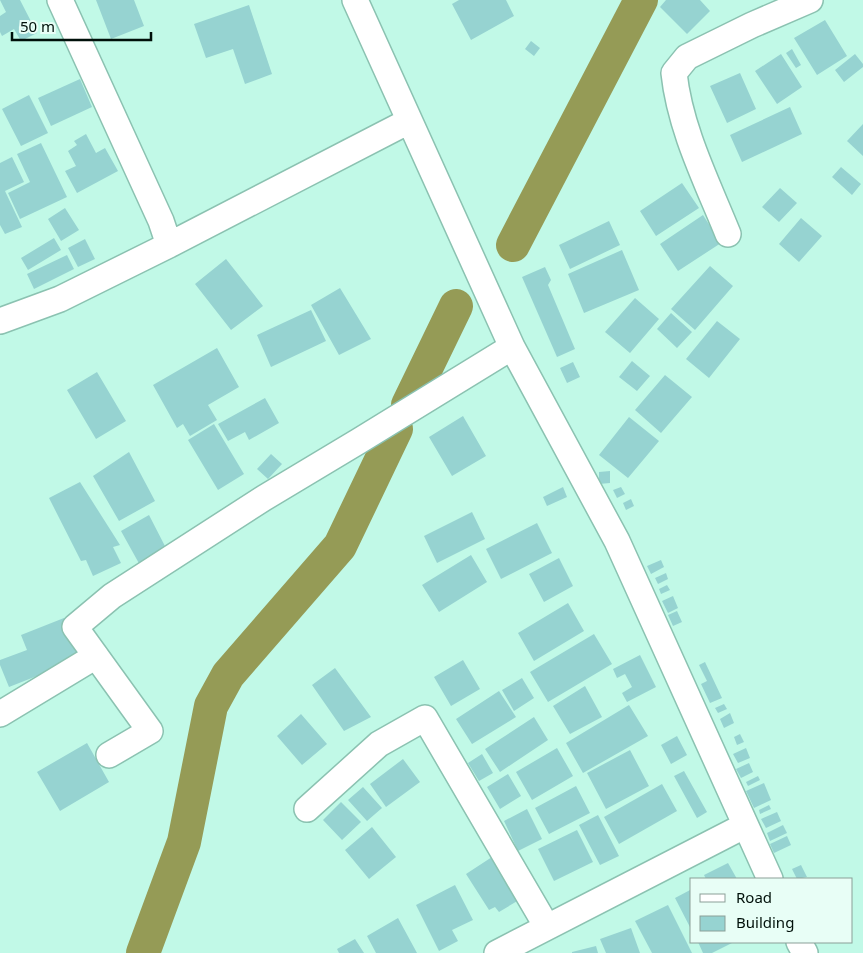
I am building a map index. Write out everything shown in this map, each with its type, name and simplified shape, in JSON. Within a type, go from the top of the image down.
[{"type":"street","points":[[60,0],[161,222],[169,245]]},
{"type":"street","points":[[355,0],[512,347],[617,541],[744,826],[770,878]]},
{"type":"street","points":[[728,234],[689,137],[676,91],[674,73],[687,58],[752,25],[810,0]]},
{"type":"street","points":[[0,321],[60,299],[169,245],[409,120]]},
{"type":"street","points":[[109,755],[150,731],[75,627],[112,596],[264,498],[512,347]]},
{"type":"street","points":[[0,714],[96,656]]},
{"type":"street","points":[[307,809],[379,744],[425,718],[547,927]]},
{"type":"street","points":[[497,953],[744,826]]},
{"type":"building","points":[[0,0],[20,0],[37,33],[21,41],[14,29],[2,36],[0,32],[0,16],[6,12]]},
{"type":"building","points":[[96,0],[134,0],[144,26],[111,39]]},
{"type":"building","points":[[459,0],[506,0],[514,16],[471,40],[452,4]]},
{"type":"building","points":[[666,0],[700,0],[710,11],[687,34],[660,7]]},
{"type":"building","points":[[249,5],[272,74],[245,84],[233,49],[206,58],[194,24]]},
{"type":"building","points":[[825,20],[847,56],[817,75],[794,38]]},
{"type":"building","points":[[531,41],[540,48],[534,56],[525,49]]},
{"type":"building","points":[[792,49],[801,65],[796,68],[786,53]]},
{"type":"building","points":[[781,54],[802,87],[777,104],[755,71]]},
{"type":"building","points":[[855,54],[863,64],[863,67],[844,82],[835,70]]},
{"type":"building","points":[[740,73],[756,109],[727,123],[710,86]]},
{"type":"building","points":[[80,79],[92,107],[51,126],[38,98]]},
{"type":"building","points":[[29,95],[48,133],[21,146],[2,109]]},
{"type":"building","points":[[790,107],[802,134],[742,162],[730,135]]},
{"type":"building","points":[[863,124],[863,156],[847,141]]},
{"type":"building","points":[[86,134],[96,153],[105,148],[118,171],[77,193],[65,171],[76,166],[68,151],[77,145],[74,141]]},
{"type":"building","points":[[41,143],[67,197],[20,219],[8,193],[30,182],[17,154]]},
{"type":"building","points":[[12,157],[24,182],[5,191],[22,227],[5,234],[0,225],[0,163]]},
{"type":"building","points":[[841,167],[861,184],[852,195],[832,177]]},
{"type":"building","points":[[682,183],[699,208],[656,236],[640,211]]},
{"type":"building","points":[[780,188],[797,203],[779,222],[762,207]]},
{"type":"building","points":[[65,208],[79,230],[61,241],[48,219]]},
{"type":"building","points":[[703,215],[721,243],[678,271],[660,244]]},
{"type":"building","points":[[801,218],[822,236],[799,262],[779,244]]},
{"type":"building","points":[[609,221],[620,245],[570,269],[559,245]]},
{"type":"building","points":[[54,238],[61,250],[28,270],[21,258]]},
{"type":"building","points":[[85,239],[95,259],[78,267],[68,248]]},
{"type":"building","points":[[622,250],[639,290],[584,313],[568,274]]},
{"type":"building","points":[[67,255],[74,269],[34,289],[27,274]]},
{"type":"building","points":[[226,259],[263,306],[231,330],[195,284]]},
{"type":"building","points":[[710,266],[733,286],[695,330],[671,309]]},
{"type":"building","points":[[545,267],[551,280],[548,285],[575,349],[557,357],[522,277]]},
{"type":"building","points":[[340,288],[371,339],[339,355],[311,305]]},
{"type":"building","points":[[635,298],[659,319],[630,353],[605,332]]},
{"type":"building","points":[[311,310],[326,341],[271,367],[257,335]]},
{"type":"building","points":[[671,313],[692,332],[677,348],[657,329]]},
{"type":"building","points":[[717,321],[740,339],[709,378],[686,359]]},
{"type":"building","points":[[217,348],[239,387],[208,405],[217,420],[190,436],[183,424],[177,428],[153,385]]},
{"type":"building","points":[[632,361],[650,376],[637,391],[619,377]]},
{"type":"building","points":[[573,362],[580,377],[567,383],[560,368]]},
{"type":"building","points":[[97,372],[126,421],[96,439],[67,390]]},
{"type":"building","points":[[665,375],[692,397],[661,433],[635,410]]},
{"type":"building","points":[[265,398],[279,423],[249,440],[245,432],[228,441],[218,424]]},
{"type":"building","points":[[463,416],[486,456],[452,476],[429,437]]},
{"type":"building","points":[[629,417],[659,441],[628,478],[599,455]]},
{"type":"building","points":[[214,424],[244,474],[218,490],[188,440]]},
{"type":"building","points":[[129,452],[155,501],[119,521],[93,476]]},
{"type":"building","points":[[271,454],[282,464],[268,479],[257,469]]},
{"type":"building","points":[[610,471],[610,483],[599,484],[599,472]]},
{"type":"building","points":[[80,482],[120,545],[113,547],[121,563],[93,576],[86,560],[81,561],[49,498]]},
{"type":"building","points":[[563,487],[567,497],[547,506],[543,497]]},
{"type":"building","points":[[621,487],[625,494],[617,498],[613,490]]},
{"type":"building","points":[[631,499],[634,506],[626,510],[623,503]]},
{"type":"building","points":[[472,512],[485,539],[437,563],[424,536]]},
{"type":"building","points":[[149,515],[168,552],[141,567],[121,531]]},
{"type":"building","points":[[537,523],[552,553],[501,579],[486,549]]},
{"type":"building","points":[[471,555],[487,582],[439,612],[422,585]]},
{"type":"building","points":[[559,558],[573,586],[544,602],[529,574]]},
{"type":"building","points":[[661,560],[664,567],[651,574],[647,566]]},
{"type":"building","points":[[666,573],[668,579],[658,584],[655,578]]},
{"type":"building","points":[[667,585],[670,590],[661,594],[659,589]]},
{"type":"building","points":[[673,596],[678,608],[668,613],[662,601]]},
{"type":"building","points":[[568,603],[584,631],[534,661],[518,633]]},
{"type":"building","points":[[677,611],[682,622],[673,626],[668,615]]},
{"type":"building","points":[[64,618],[80,659],[9,687],[0,665],[0,660],[27,650],[21,635]]},
{"type":"building","points":[[594,634],[612,664],[548,702],[530,672]]},
{"type":"building","points":[[640,655],[656,687],[627,702],[622,693],[632,687],[625,674],[617,678],[613,669]]},
{"type":"building","points":[[463,660],[480,689],[451,706],[434,677]]},
{"type":"building","points":[[705,662],[722,698],[710,703],[701,684],[707,681],[699,665]]},
{"type":"building","points":[[335,668],[371,717],[344,731],[312,685]]},
{"type":"building","points":[[522,678],[534,698],[514,711],[502,690]]},
{"type":"building","points":[[585,686],[602,717],[570,734],[553,706]]},
{"type":"building","points":[[499,691],[516,717],[472,744],[456,719]]},
{"type":"building","points":[[724,704],[727,709],[718,713],[715,708]]},
{"type":"building","points":[[629,705],[648,736],[583,773],[566,743]]},
{"type":"building","points":[[730,713],[734,723],[724,728],[720,719]]},
{"type":"building","points":[[301,714],[327,744],[302,765],[277,736]]},
{"type":"building","points":[[534,717],[548,740],[500,772],[485,749]]},
{"type":"building","points":[[740,734],[744,742],[737,745],[734,737]]},
{"type":"building","points":[[677,736],[687,755],[671,764],[661,745]]},
{"type":"building","points":[[87,743],[109,782],[60,811],[37,772]]},
{"type":"building","points":[[557,748],[573,776],[532,800],[516,772]]},
{"type":"building","points":[[746,748],[750,758],[738,763],[733,754]]},
{"type":"building","points":[[630,750],[649,786],[606,809],[587,773]]},
{"type":"building","points":[[482,754],[493,773],[479,781],[468,763]]},
{"type":"building","points":[[403,759],[420,782],[386,807],[370,784]]},
{"type":"building","points":[[749,763],[753,772],[741,778],[736,769]]},
{"type":"building","points":[[684,771],[707,812],[697,818],[674,776]]},
{"type":"building","points":[[508,774],[521,796],[500,809],[487,787]]},
{"type":"building","points":[[758,776],[760,780],[748,786],[746,782]]},
{"type":"building","points":[[764,783],[771,800],[754,808],[746,791]]},
{"type":"building","points":[[662,784],[677,811],[619,844],[604,817]]},
{"type":"building","points":[[576,786],[590,813],[549,834],[535,808]]},
{"type":"building","points":[[363,787],[382,808],[367,821],[348,800]]},
{"type":"building","points":[[341,802],[361,822],[342,840],[323,820]]},
{"type":"building","points":[[769,805],[771,809],[760,814],[759,810]]},
{"type":"building","points":[[527,809],[542,839],[518,851],[504,821]]},
{"type":"building","points":[[777,812],[781,821],[766,828],[761,819]]},
{"type":"building","points":[[598,815],[619,856],[600,865],[579,825]]},
{"type":"building","points":[[783,825],[787,833],[770,841],[767,833]]},
{"type":"building","points":[[372,827],[396,857],[369,879],[345,850]]},
{"type":"building","points":[[577,830],[593,862],[554,881],[538,849]]},
{"type":"building","points":[[787,836],[791,845],[774,853],[770,844]]},
{"type":"building","points":[[492,857],[519,900],[499,912],[495,907],[489,910],[466,874]]},
{"type":"building","points":[[728,863],[736,878],[706,878],[704,875]]},
{"type":"building","points":[[801,865],[807,877],[796,878],[792,869]]},
{"type":"building","points":[[455,885],[473,920],[452,930],[458,941],[439,951],[416,905]]},
{"type":"building","points":[[690,890],[690,927],[675,898]]},
{"type":"building","points":[[668,905],[692,953],[652,953],[635,921]]},
{"type":"building","points":[[398,918],[417,953],[376,953],[367,936]]},
{"type":"building","points":[[631,928],[640,953],[606,953],[600,939]]},
{"type":"building","points":[[355,939],[364,953],[339,953],[337,949]]},
{"type":"building","points":[[698,943],[732,943],[712,953],[703,953]]},
{"type":"building","points":[[596,946],[598,953],[572,953],[572,952]]},
{"type":"waterway","points":[[513,245],[641,0]]},
{"type":"waterway","points":[[408,405],[456,306]]},
{"type":"waterway","points":[[143,953],[184,842],[211,706],[228,675],[340,546],[396,429]]}]
